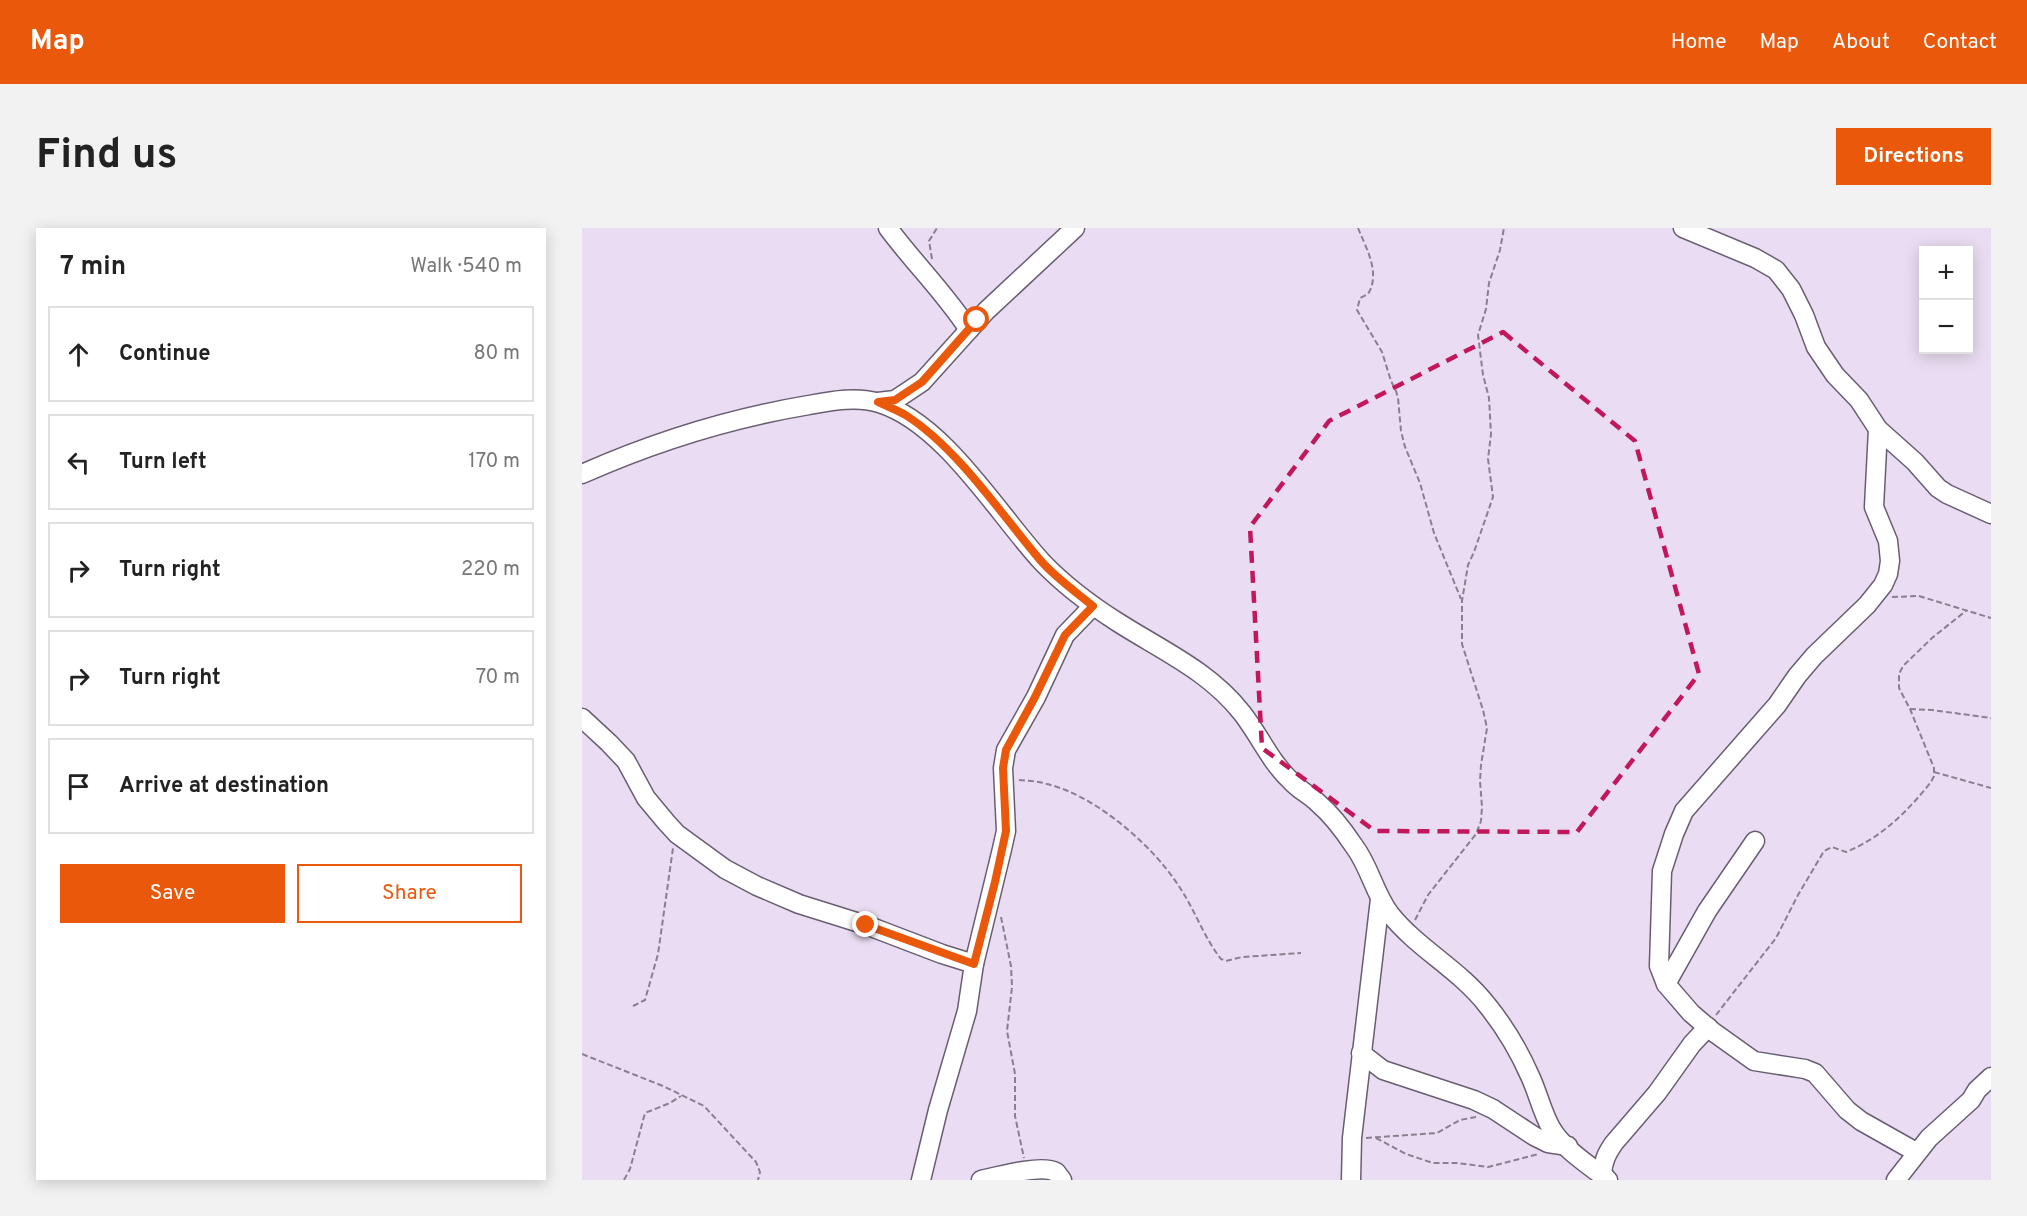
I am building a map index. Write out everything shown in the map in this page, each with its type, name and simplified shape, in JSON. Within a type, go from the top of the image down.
[{"type":"street","points":[[888,228],[953,305],[969,330]]},
{"type":"street","points":[[582,474],[660,444],[750,416],[847,400],[878,402],[895,400],[922,382],[1016,281],[1075,228]]},
{"type":"street","points":[[1683,228],[1755,258],[1776,270],[1791,289],[1816,347],[1834,375],[1859,400],[1878,429],[1915,462],[1938,488],[1991,514]]},
{"type":"street","points":[[878,402],[905,415],[940,444],[963,466],[1043,563],[1093,606],[1182,660],[1222,691],[1244,716],[1275,763],[1293,784],[1318,803],[1351,841],[1368,869],[1380,899],[1390,914],[1408,934],[1459,974],[1484,1001],[1516,1049],[1552,1129],[1568,1146],[1607,1179]]},
{"type":"street","points":[[1878,429],[1874,507],[1888,541],[1890,561],[1888,574],[1883,585],[1867,605],[1814,656],[1777,705],[1684,811],[1662,871],[1659,966],[1666,984],[1691,1013],[1754,1061],[1805,1069],[1815,1073],[1847,1110],[1861,1121],[1916,1152]]},
{"type":"street","points":[[921,1180],[938,1110],[967,1011],[974,964],[1006,831],[1004,760],[1006,750],[1032,705],[1065,635],[1093,606]]},
{"type":"street","points":[[582,718],[626,761],[646,798],[677,834],[725,868],[757,886],[799,904],[866,925],[974,964]]},
{"type":"street","points":[[1666,984],[1707,911],[1755,841]]},
{"type":"street","points":[[1351,1180],[1352,1138],[1380,899]]},
{"type":"street","points":[[1607,1179],[1602,1174],[1602,1165],[1614,1143],[1657,1093],[1692,1044],[1708,1027]]},
{"type":"street","points":[[1361,1053],[1383,1070],[1474,1100],[1541,1140],[1568,1146]]},
{"type":"street","points":[[1359,1075],[1383,1070]]},
{"type":"street","points":[[1896,1180],[1916,1152],[1942,1124],[1971,1100],[1977,1090],[1991,1077]]},
{"type":"street","points":[[981,1180],[1051,1169],[1062,1180]]},
{"type":"path","points":[[930,278],[933,267],[929,241],[937,228]]},
{"type":"path","points":[[1358,228],[1370,259],[1373,281],[1368,294],[1360,298],[1357,310],[1382,352],[1398,398],[1401,431],[1406,447],[1420,483],[1434,533],[1462,601]]},
{"type":"path","points":[[1408,934],[1428,895],[1476,834],[1481,821],[1480,781],[1486,728],[1483,710],[1462,644],[1462,601],[1468,565],[1493,497],[1488,459],[1491,434],[1489,398],[1483,375],[1478,335],[1486,309],[1489,283],[1500,250],[1503,228]]},
{"type":"path","points":[[1867,605],[1885,598],[1914,596],[1991,618]]},
{"type":"path","points":[[1708,1027],[1776,938],[1824,850],[1832,848],[1844,852],[1850,850],[1893,823],[1914,804],[1931,782],[1934,772],[1898,681],[1903,666],[1932,638],[1967,610]]},
{"type":"path","points":[[1910,709],[1991,718]]},
{"type":"path","points":[[1934,772],[1991,788]]},
{"type":"path","points":[[1004,778],[1046,783],[1058,787],[1098,808],[1143,842],[1160,859],[1182,890],[1221,959],[1226,961],[1242,957],[1301,953]]},
{"type":"path","points":[[633,1006],[645,1000],[654,969],[663,922],[671,854],[677,834]]},
{"type":"path","points":[[1001,913],[1012,976],[1007,1031],[1015,1074],[1015,1116],[1027,1171]]},
{"type":"path","points":[[582,1054],[704,1106],[745,1149],[759,1168],[758,1180]]},
{"type":"path","points":[[624,1180],[632,1161],[645,1113],[670,1103],[681,1095]]},
{"type":"path","points":[[1352,1138],[1436,1133],[1450,1125]]},
{"type":"path","points":[[1376,1138],[1406,1154],[1433,1163],[1488,1167],[1545,1153]]},
{"type":"highlighted area","points":[[1503,332],[1635,441],[1699,674],[1577,832],[1375,831],[1262,748],[1250,527],[1329,421]]},
{"type":"route","points":[[866,925],[974,964],[1006,831],[1003,768],[1006,750],[1065,635],[1093,606],[1043,563],[963,466],[940,444],[905,415],[878,402],[895,400],[922,382],[977,320]]}]
